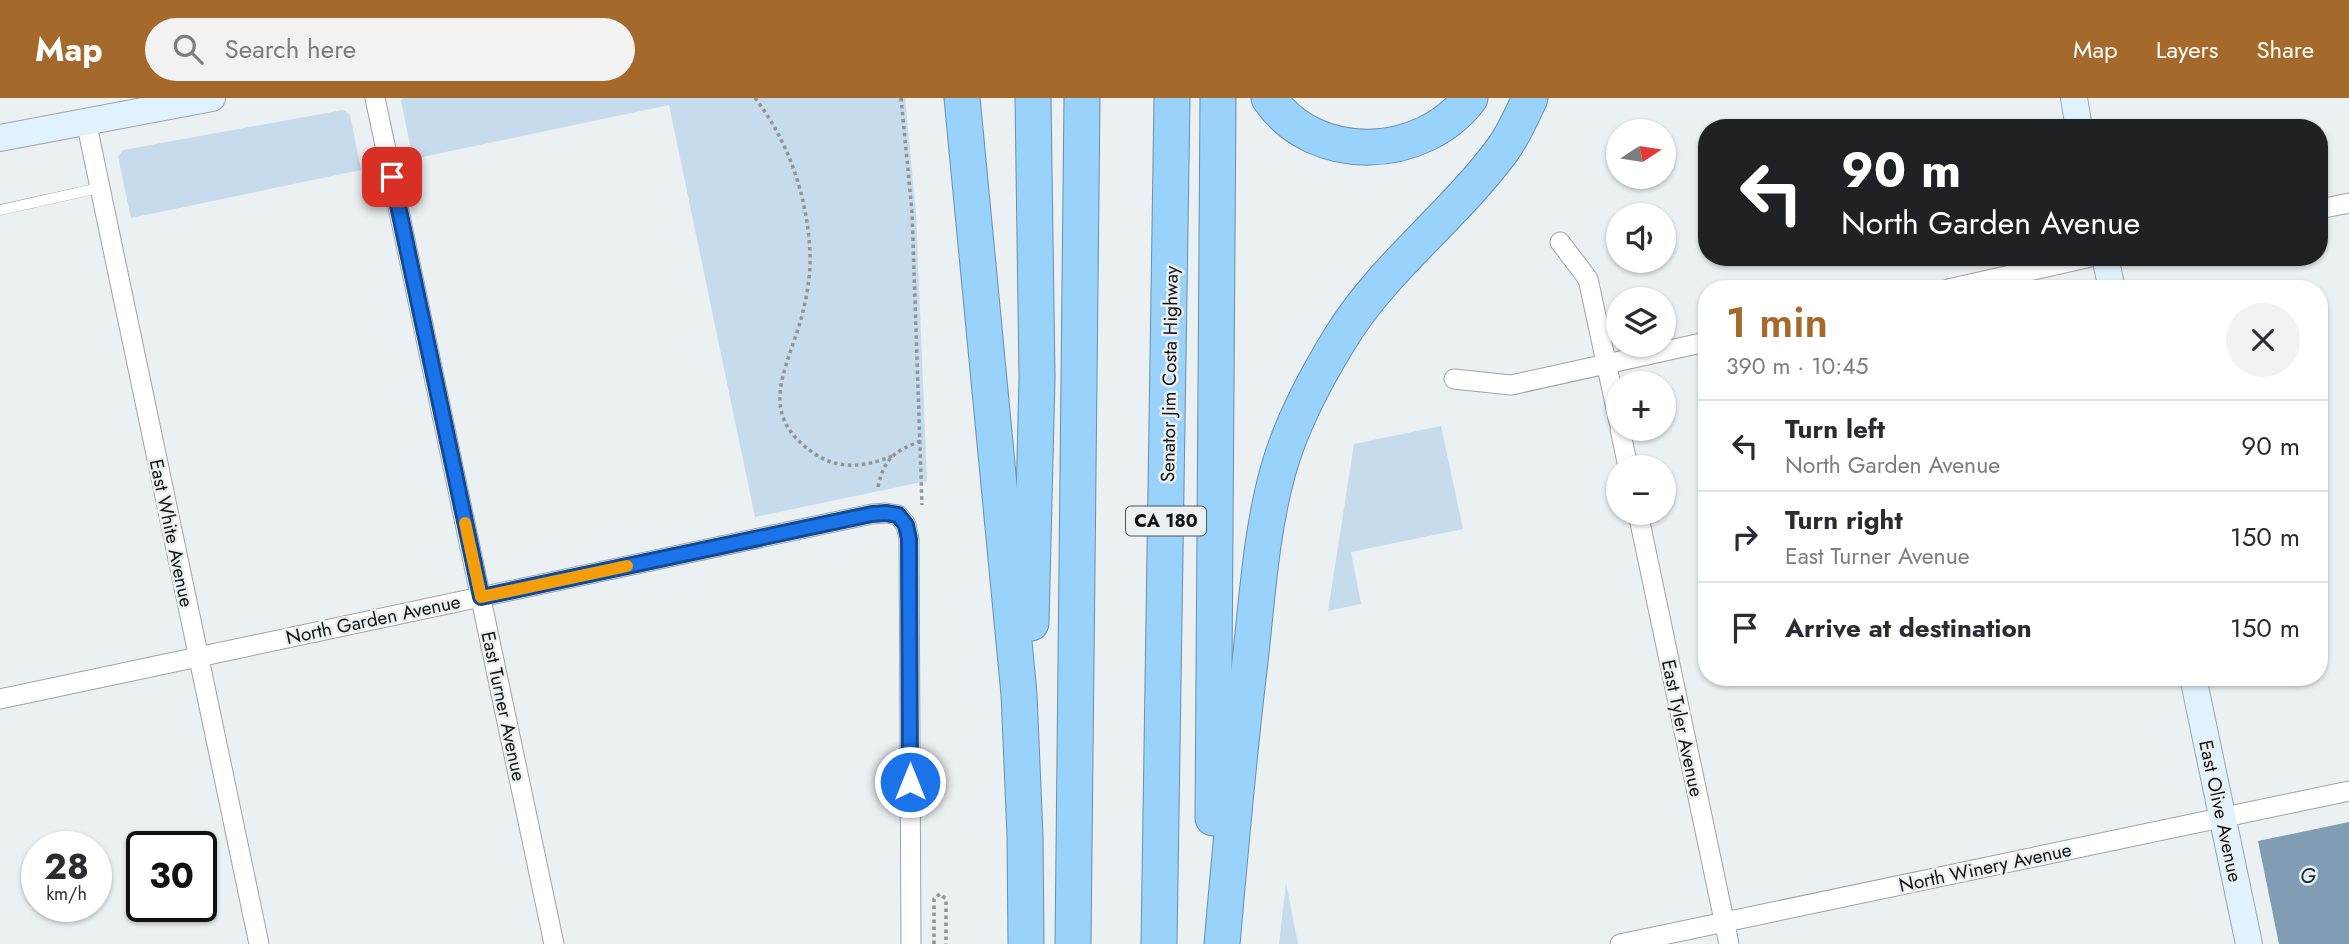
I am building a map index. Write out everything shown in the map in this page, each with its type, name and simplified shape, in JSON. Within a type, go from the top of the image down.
[{"type":"highway","points":[[962,98],[1019,694],[1026,944]]},
{"type":"highway","points":[[1025,836],[1037,379],[1033,98]]},
{"type":"highway","points":[[1073,944],[1082,98]]},
{"type":"highway","name":"Senator Jim Costa Highway","points":[[1159,944],[1172,98]]},
{"type":"highway","points":[[1209,944],[1214,808],[1218,98]]},
{"type":"highway","points":[[1269,98],[1287,119],[1325,141],[1359,148],[1376,148],[1430,133],[1447,122],[1470,98]]},
{"type":"highway","points":[[1222,944],[1263,547],[1273,491],[1287,443],[1311,390],[1354,317],[1371,295],[1479,179],[1504,147],[1530,98]]},
{"type":"main road","points":[[86,121],[139,98]]},
{"type":"main road","points":[[0,138],[212,98]]},
{"type":"main road","points":[[2074,98],[2077,119]]},
{"type":"main road","name":"East Olive Avenue","points":[[2195,686],[2249,944]]},
{"type":"street","name":"East Turner Avenue","points":[[375,98],[554,944]]},
{"type":"street","name":"East White Avenue","points":[[86,121],[259,944]]},
{"type":"street","points":[[2328,207],[2349,203]]},
{"type":"street","points":[[1560,242],[1588,279],[1608,371]]},
{"type":"street","points":[[1988,280],[2051,266]]},
{"type":"street","points":[[1454,379],[1511,385],[1698,344]]},
{"type":"street","name":"North Garden Avenue","points":[[0,699],[872,514],[898,515],[906,525],[909,539],[911,944]]},
{"type":"street","name":"East Tyler Avenue","points":[[1641,525],[1729,944]]},
{"type":"street","name":"North Winery Avenue","points":[[1620,944],[2349,792]]},
{"type":"lane","points":[[0,210],[99,188]]},
{"type":"path","points":[[755,98],[782,140],[790,161],[805,207],[810,255],[804,303],[780,382],[781,411],[794,435],[823,459],[845,466],[878,462],[892,456]]},
{"type":"path","points":[[901,98],[912,212],[922,505]]},
{"type":"path","points":[[877,487],[886,461],[907,446],[921,441]]},
{"type":"path","points":[[934,944],[934,899],[940,894],[946,899],[946,944]]},
{"type":"shaded area","points":[[403,98],[905,98],[916,213],[927,481],[755,517],[669,105],[413,159],[401,101]]},
{"type":"shaded area","points":[[343,110],[350,115],[361,170],[131,218],[118,157],[123,150]]},
{"type":"shaded area","points":[[1441,426],[1463,529],[1351,552],[1361,604],[1328,611],[1354,444]]},
{"type":"shaded area","points":[[1286,883],[1298,944],[1279,944]]},
{"type":"water","name":"G","points":[[2349,822],[2349,944],[2279,944],[2258,841]]},
{"type":"slow traffic","points":[[465,523],[481,597],[627,566]]},
{"type":"route","points":[[392,177],[481,597],[872,514],[898,515],[906,525],[909,539],[910,782]]}]
